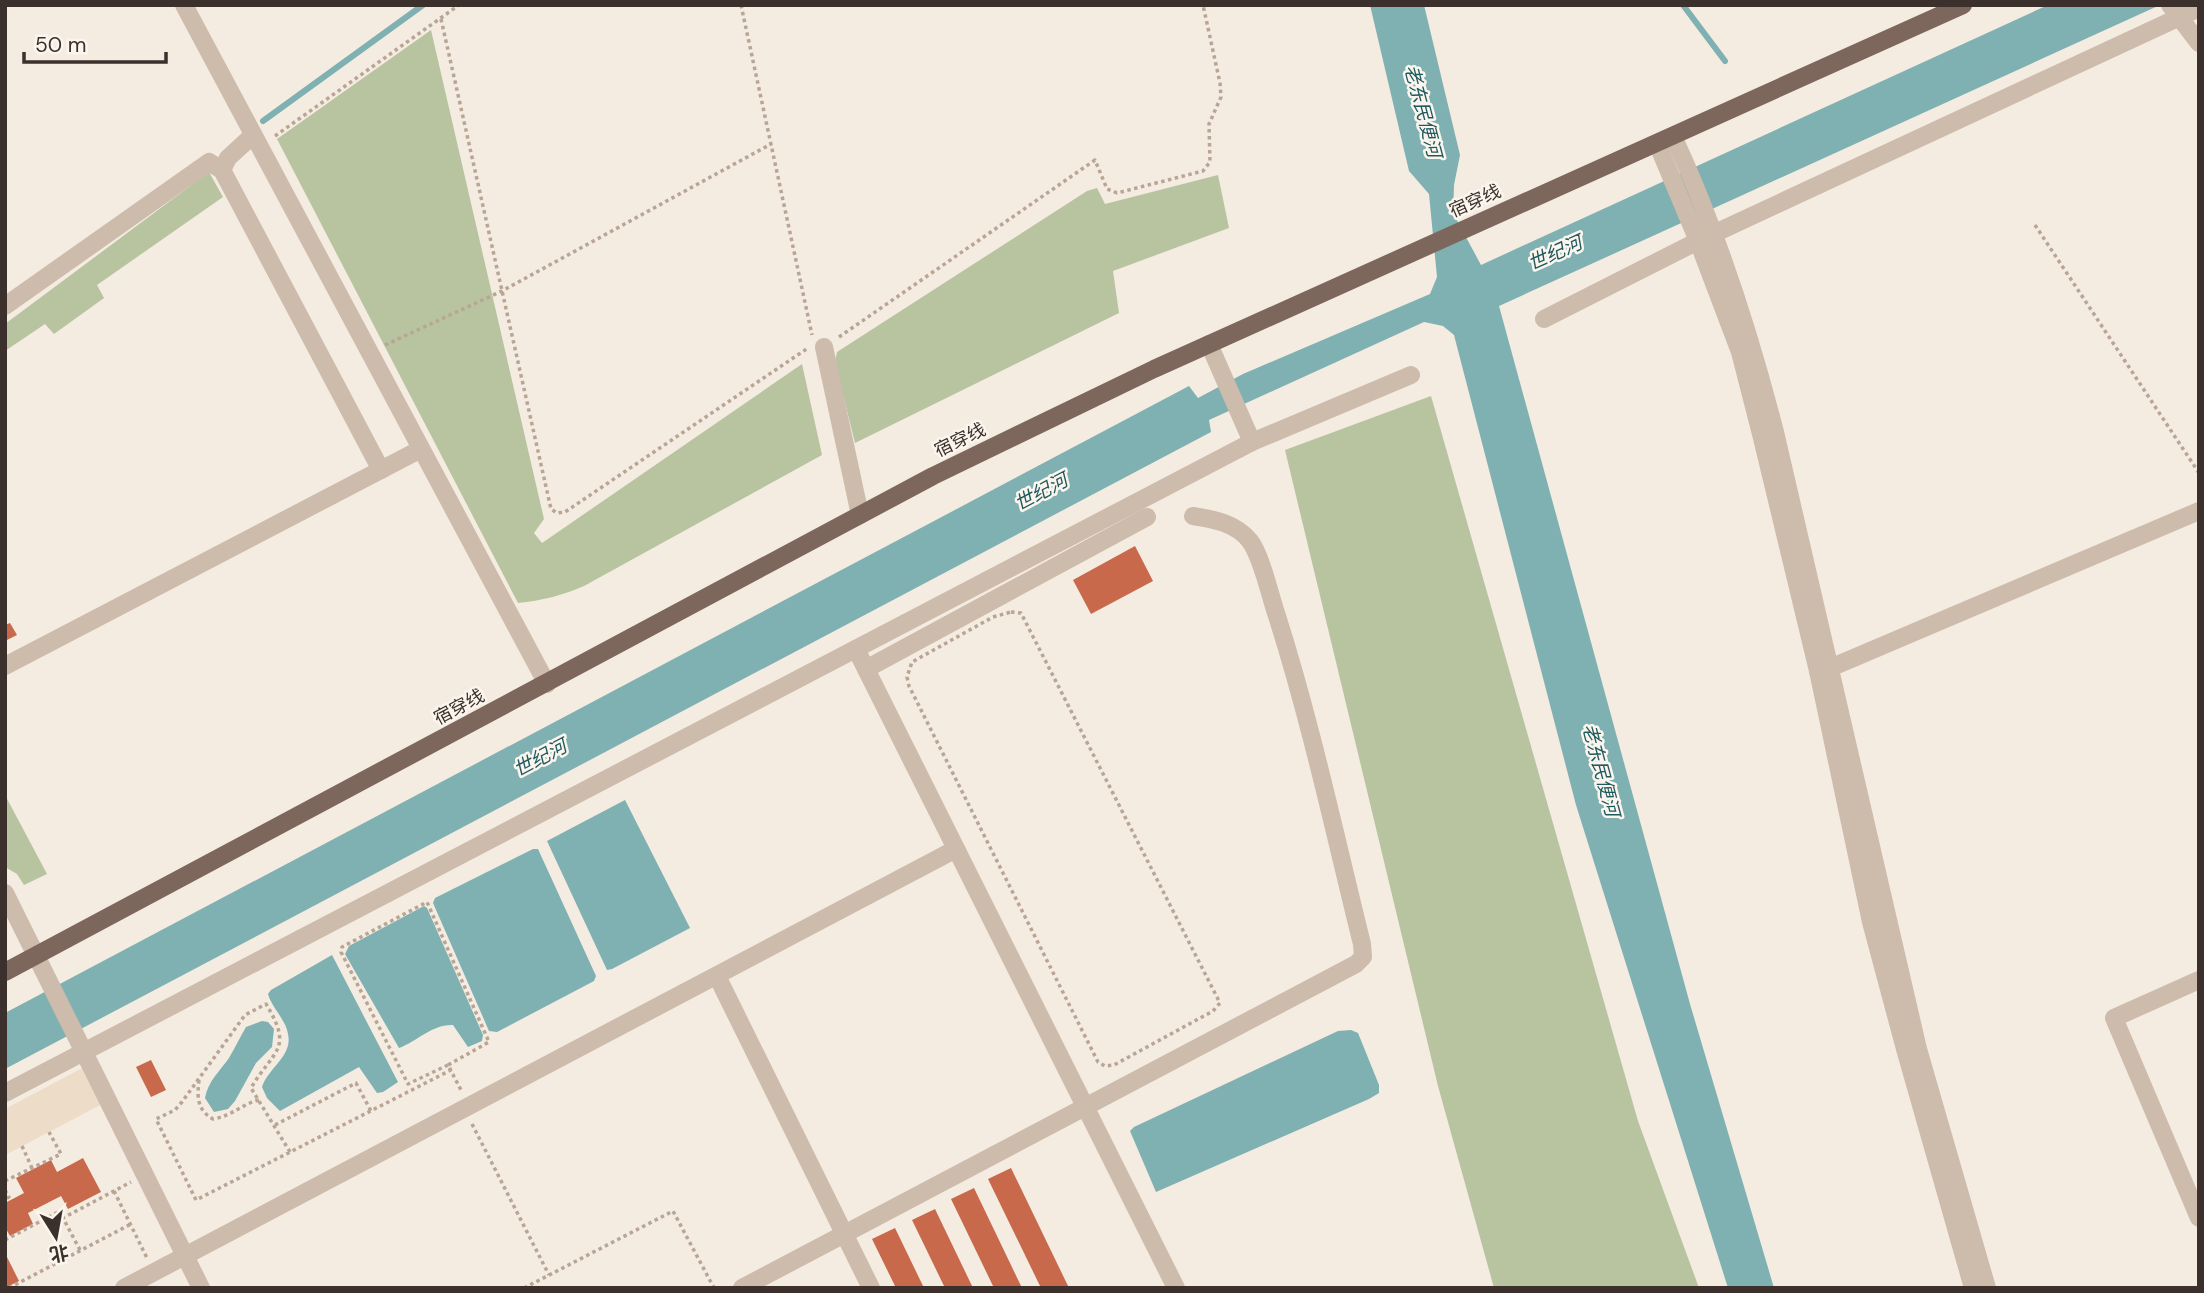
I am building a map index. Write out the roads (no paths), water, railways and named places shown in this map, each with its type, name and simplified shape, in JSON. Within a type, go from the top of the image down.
[{"type":"main road","name":"宿穿线","points":[[5,972],[933,476],[1209,344],[1963,5]]},
{"type":"street","points":[[184,5],[547,684]]},
{"type":"street","points":[[1544,319],[1703,232],[2174,11],[2199,8]]},
{"type":"street","points":[[2174,11],[2199,43]]},
{"type":"street","points":[[1665,139],[1683,158],[1740,352],[1824,670],[1918,1049],[1987,1288]]},
{"type":"street","points":[[1665,139],[1666,164],[1703,232]]},
{"type":"street","points":[[222,170],[228,158],[256,141]]},
{"type":"street","points":[[5,306],[209,162],[222,170],[381,470]]},
{"type":"street","points":[[1209,344],[1249,434]]},
{"type":"street","points":[[824,348],[860,515]]},
{"type":"street","points":[[5,1093],[81,1047],[856,649],[1249,434],[1411,375]]},
{"type":"street","points":[[5,666],[421,449]]},
{"type":"street","points":[[1824,670],[2199,510]]},
{"type":"street","points":[[741,1288],[1356,964],[1363,957],[1295,672],[1261,566],[1250,541],[1236,529],[1218,520],[1193,516]]},
{"type":"street","points":[[866,669],[989,611],[1147,517]]},
{"type":"street","points":[[856,649],[1176,1288]]},
{"type":"street","points":[[1824,670],[1871,922],[1973,1288]]},
{"type":"street","points":[[124,1288],[956,849]]},
{"type":"street","points":[[5,893],[201,1288]]},
{"type":"street","points":[[717,976],[871,1288]]},
{"type":"street","points":[[2199,980],[2114,1018],[2199,1218]]},
{"type":"water","points":[[1370,5],[1424,5],[1460,155],[1454,185],[1453,213],[1481,265],[2048,5],[2160,5],[1499,306],[1690,1004],[1774,1288],[1728,1288],[1576,805],[1454,335],[1443,326],[1424,322],[1209,420],[1211,432],[5,1069],[5,1013],[1189,386],[1198,398],[1243,374],[1430,294],[1437,277],[1429,194],[1409,171]]},
{"type":"water","points":[[625,800],[690,928],[607,970],[547,841]]},
{"type":"water","points":[[533,849],[538,849],[596,976],[594,981],[497,1032],[489,1031],[433,903],[435,898]]},
{"type":"water","points":[[424,906],[483,1035],[482,1041],[468,1047],[453,1025],[445,1025],[399,1048],[345,954],[349,946]]},
{"type":"water","points":[[332,955],[398,1082],[377,1093],[359,1067],[280,1111],[267,1098],[262,1087],[284,1055],[289,1042],[285,1024],[268,994]]},
{"type":"water","points":[[262,1021],[268,1022],[274,1029],[272,1047],[256,1063],[228,1109],[214,1112],[205,1098],[209,1086],[246,1027]]},
{"type":"water","points":[[1351,1030],[1358,1033],[1379,1085],[1379,1093],[1156,1192],[1130,1131],[1134,1127],[1338,1031]]},
{"type":"waterway","points":[[263,121],[423,5]]},
{"type":"waterway","points":[[1683,5],[1725,61]]},
{"type":"water label","name":"老东民便河","points":[[1423,111]]},
{"type":"water label","name":"世纪河","points":[[1555,253]]},
{"type":"water label","name":"世纪河","points":[[1041,492]]},
{"type":"water label","name":"世纪河","points":[[540,758]]},
{"type":"water label","name":"老东民便河","points":[[1601,770]]}]
